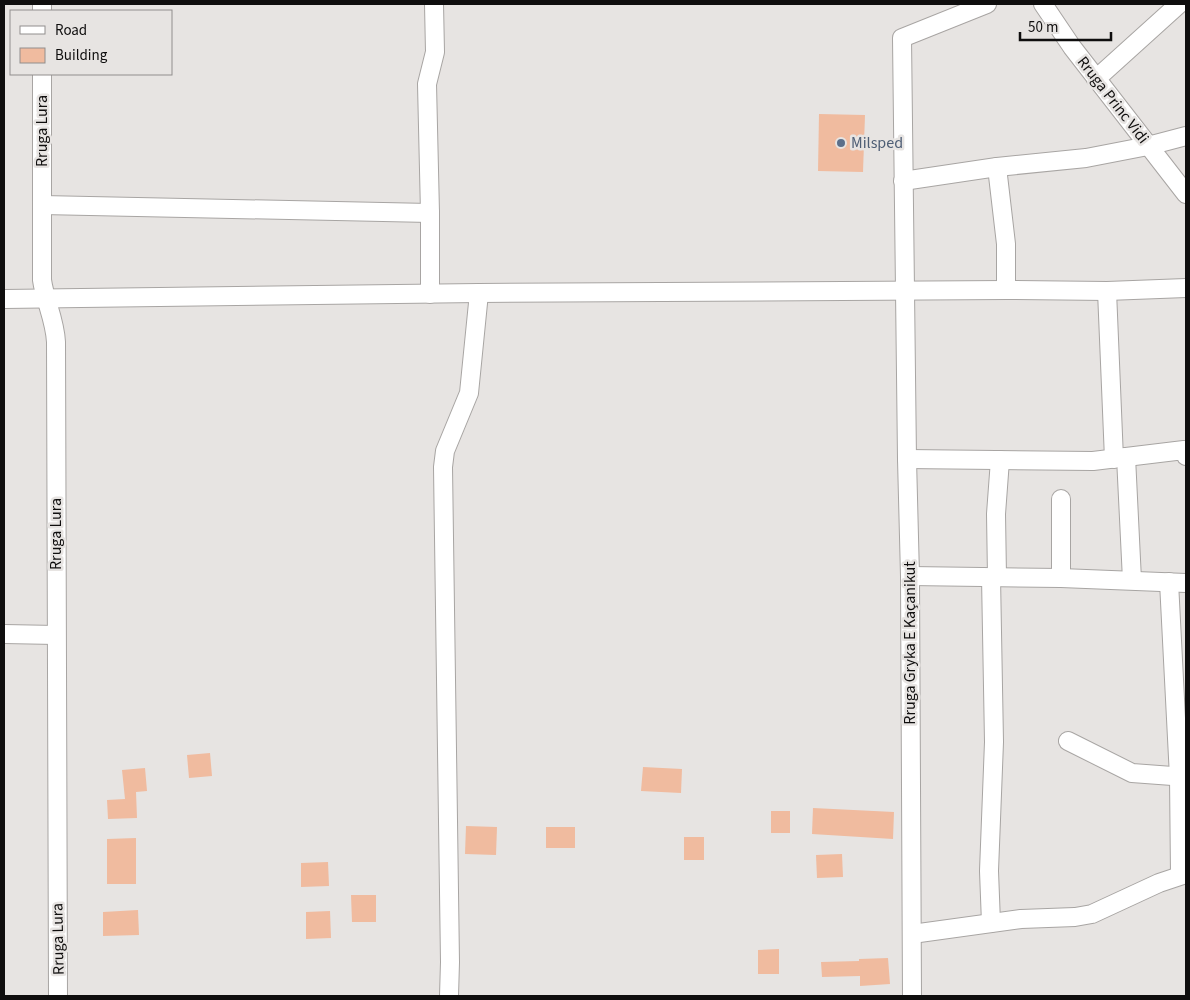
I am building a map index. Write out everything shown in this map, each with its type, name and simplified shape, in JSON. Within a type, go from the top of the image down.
[{"type":"street","points":[[430,294],[427,84],[435,52],[434,4]]},
{"type":"street","name":"Rruga Gryka E Kaçanikut","points":[[912,996],[910,576],[904,291],[902,38],[987,4]]},
{"type":"street","name":"Rruga Princ Vidi","points":[[1043,4],[1096,79],[1186,194]]},
{"type":"street","points":[[1096,79],[1179,4]]},
{"type":"street","name":"Rruga Lura","points":[[42,75],[42,280],[45,299],[55,329],[56,342],[58,996]]},
{"type":"street","points":[[903,181],[997,167],[1086,158],[1148,146],[1186,136]]},
{"type":"street","points":[[997,167],[1006,244],[1006,290]]},
{"type":"street","points":[[42,205],[430,213]]},
{"type":"street","points":[[4,299],[479,293],[1006,290],[1107,292],[1186,288]]},
{"type":"street","points":[[1107,292],[1132,580]]},
{"type":"street","points":[[449,996],[443,467],[446,451],[468,393],[479,293]]},
{"type":"street","points":[[907,459],[1093,461],[1184,450],[1186,456]]},
{"type":"street","points":[[991,923],[989,871],[994,742],[994,577],[1000,460]]},
{"type":"street","points":[[1061,499],[1061,578]]},
{"type":"street","points":[[910,576],[1178,582],[1183,777],[1183,875],[1134,894],[1092,914],[1075,918],[1021,919],[912,934]]},
{"type":"street","points":[[4,634],[56,635]]},
{"type":"street","points":[[1068,741],[1132,773],[1183,777]]},
{"type":"building","name":"Milsped","points":[[819,114],[865,115],[863,172],[818,171]]},
{"type":"building","points":[[210,753],[212,776],[189,778],[187,755]]},
{"type":"building","points":[[643,767],[682,769],[681,793],[641,791]]},
{"type":"building","points":[[145,768],[147,791],[136,792],[137,818],[108,819],[107,800],[125,799],[122,770]]},
{"type":"building","points":[[813,808],[894,812],[893,839],[812,834]]},
{"type":"building","points":[[771,811],[790,811],[790,833],[771,833]]},
{"type":"building","points":[[466,826],[497,827],[496,855],[465,854]]},
{"type":"building","points":[[546,827],[575,827],[575,848],[546,848]]},
{"type":"building","points":[[684,837],[704,837],[704,860],[684,860]]},
{"type":"building","points":[[136,838],[136,884],[107,884],[107,839]]},
{"type":"building","points":[[842,854],[843,877],[817,878],[816,855]]},
{"type":"building","points":[[328,862],[329,886],[301,887],[301,863]]},
{"type":"building","points":[[351,895],[376,895],[376,922],[352,922]]},
{"type":"building","points":[[138,910],[139,935],[103,936],[103,912]]},
{"type":"building","points":[[330,911],[331,938],[306,939],[306,912]]},
{"type":"building","points":[[779,949],[779,974],[758,974],[758,950]]},
{"type":"building","points":[[888,958],[890,984],[860,986],[860,976],[822,977],[821,962]]},
{"type":"place","name":"Milsped","points":[[841,143]]}]
